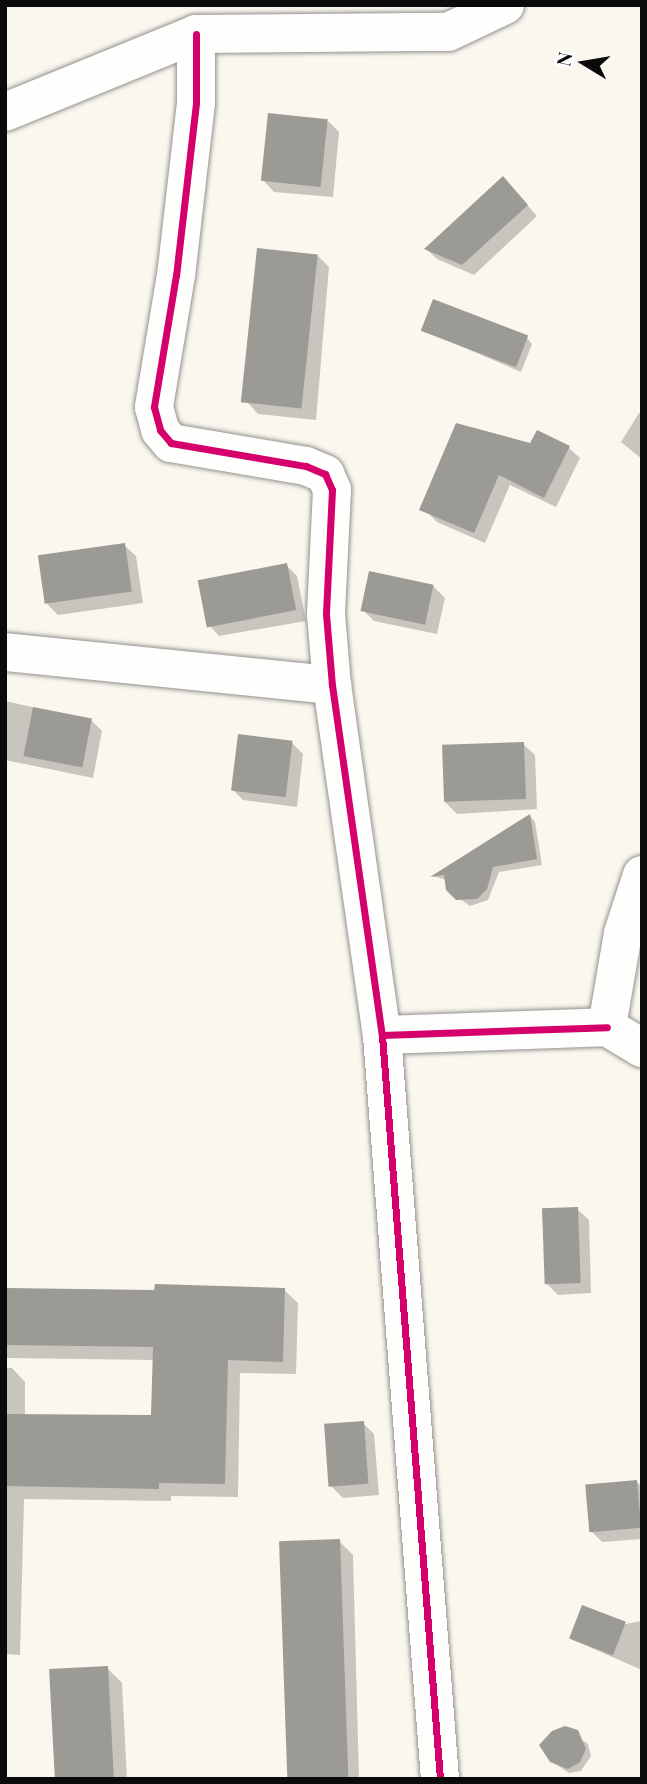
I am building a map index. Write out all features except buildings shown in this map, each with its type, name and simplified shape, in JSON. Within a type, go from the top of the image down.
[{"type":"street","points":[[5,112],[195,34],[448,32],[505,5]]},
{"type":"street","points":[[195,34],[194,117],[176,275],[154,407],[160,430],[171,443],[306,466],[325,474],[332,490],[326,614],[332,685],[382,1035],[440,1779]]},
{"type":"street","points":[[5,652],[332,685]]},
{"type":"street","points":[[607,1027],[623,933],[642,875]]},
{"type":"street","points":[[382,1035],[607,1027],[642,1048]]},
{"type":"cycle path","points":[[196,34],[196,103],[176,275],[154,407],[160,430],[171,443],[306,466],[325,474],[332,490],[326,614],[332,685],[382,1035]]},
{"type":"cycle path","points":[[440,1779],[382,1035],[607,1027]]}]
